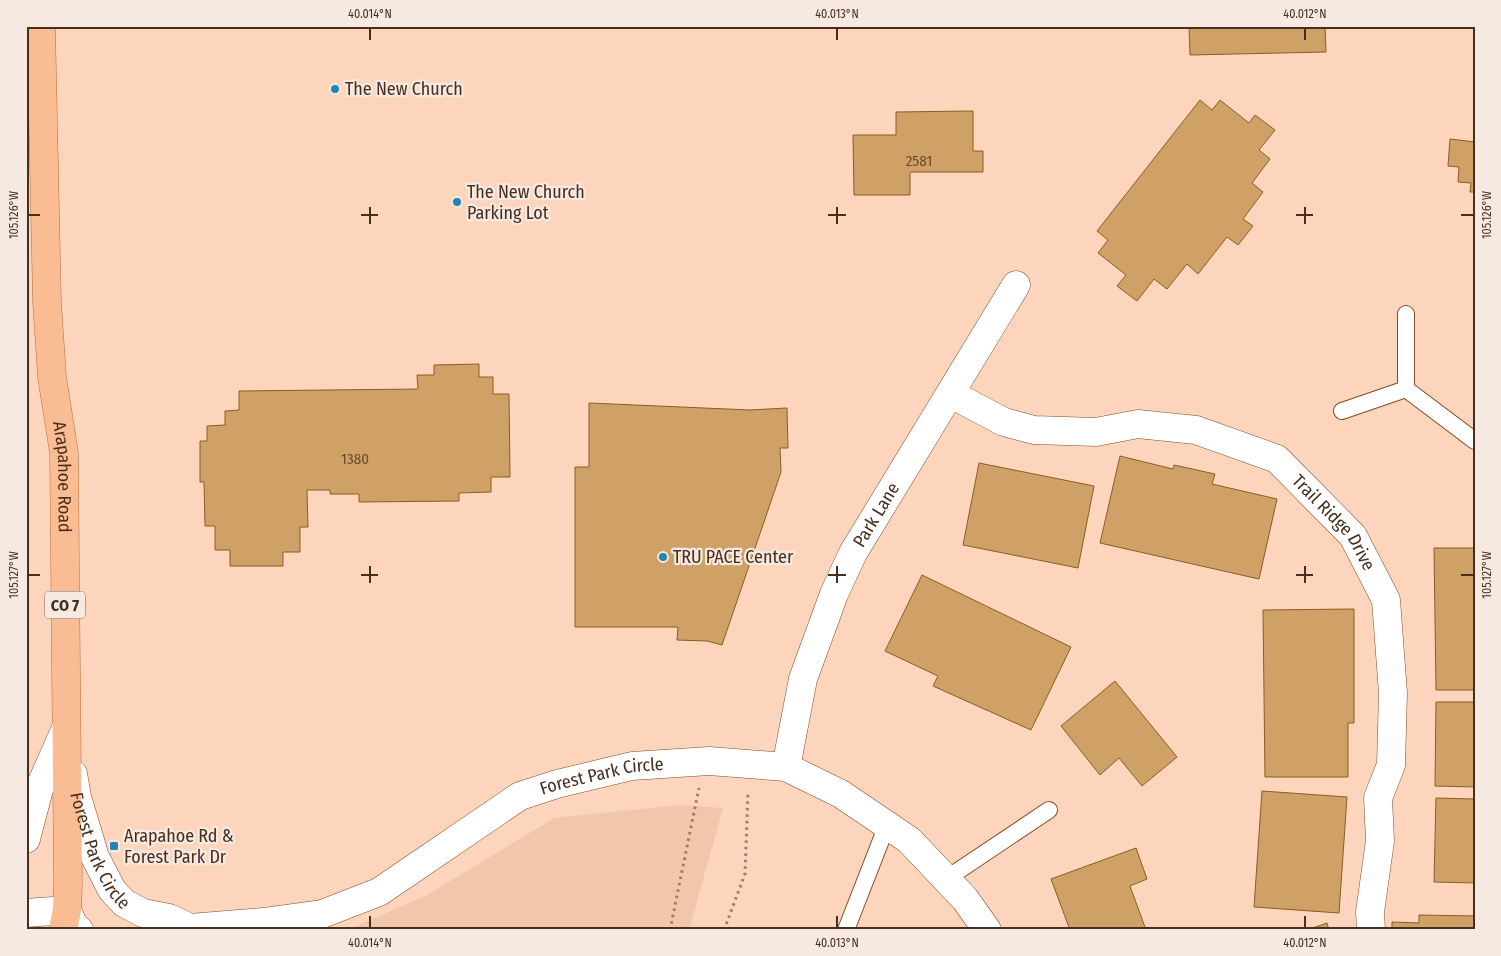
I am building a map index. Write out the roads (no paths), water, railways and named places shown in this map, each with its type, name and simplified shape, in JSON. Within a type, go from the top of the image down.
[{"type":"main road","name":"Arapahoe Road","points":[[41,26],[47,302],[52,377],[64,453],[69,923]]},
{"type":"street","name":"Park Lane","points":[[786,767],[803,679],[834,594],[854,554],[1016,285]]},
{"type":"street","name":"Trail Ridge Drive","points":[[951,394],[1004,422],[1034,430],[1096,432],[1138,424],[1196,430],[1277,459],[1353,536],[1386,600],[1393,693],[1390,765],[1378,798],[1380,841],[1370,912],[1371,930]]},
{"type":"street","points":[[26,839],[39,789],[66,728]]},
{"type":"street","name":"Forest Park Circle","points":[[66,728],[77,797],[95,857],[112,890],[124,903],[143,912],[169,918],[190,929],[322,914],[379,892],[520,796],[557,784],[632,766],[709,761],[786,767],[841,794],[909,840],[965,899],[987,930]]},
{"type":"street","points":[[26,913],[69,923]]},
{"type":"lane","points":[[1406,314],[1406,389]]},
{"type":"lane","points":[[1342,411],[1406,389]]},
{"type":"lane","points":[[1406,389],[1475,441]]},
{"type":"lane","points":[[946,880],[1049,810]]},
{"type":"lane","points":[[846,930],[887,825]]},
{"type":"place","name":"The New Church","points":[[335,89]]},
{"type":"place","name":"The New Church Parking Lot","points":[[457,202]]},
{"type":"place","name":"TRU PACE Center","points":[[663,557]]},
{"type":"place","name":"Arapahoe Rd & Forest Park Dr","points":[[114,846]]}]
